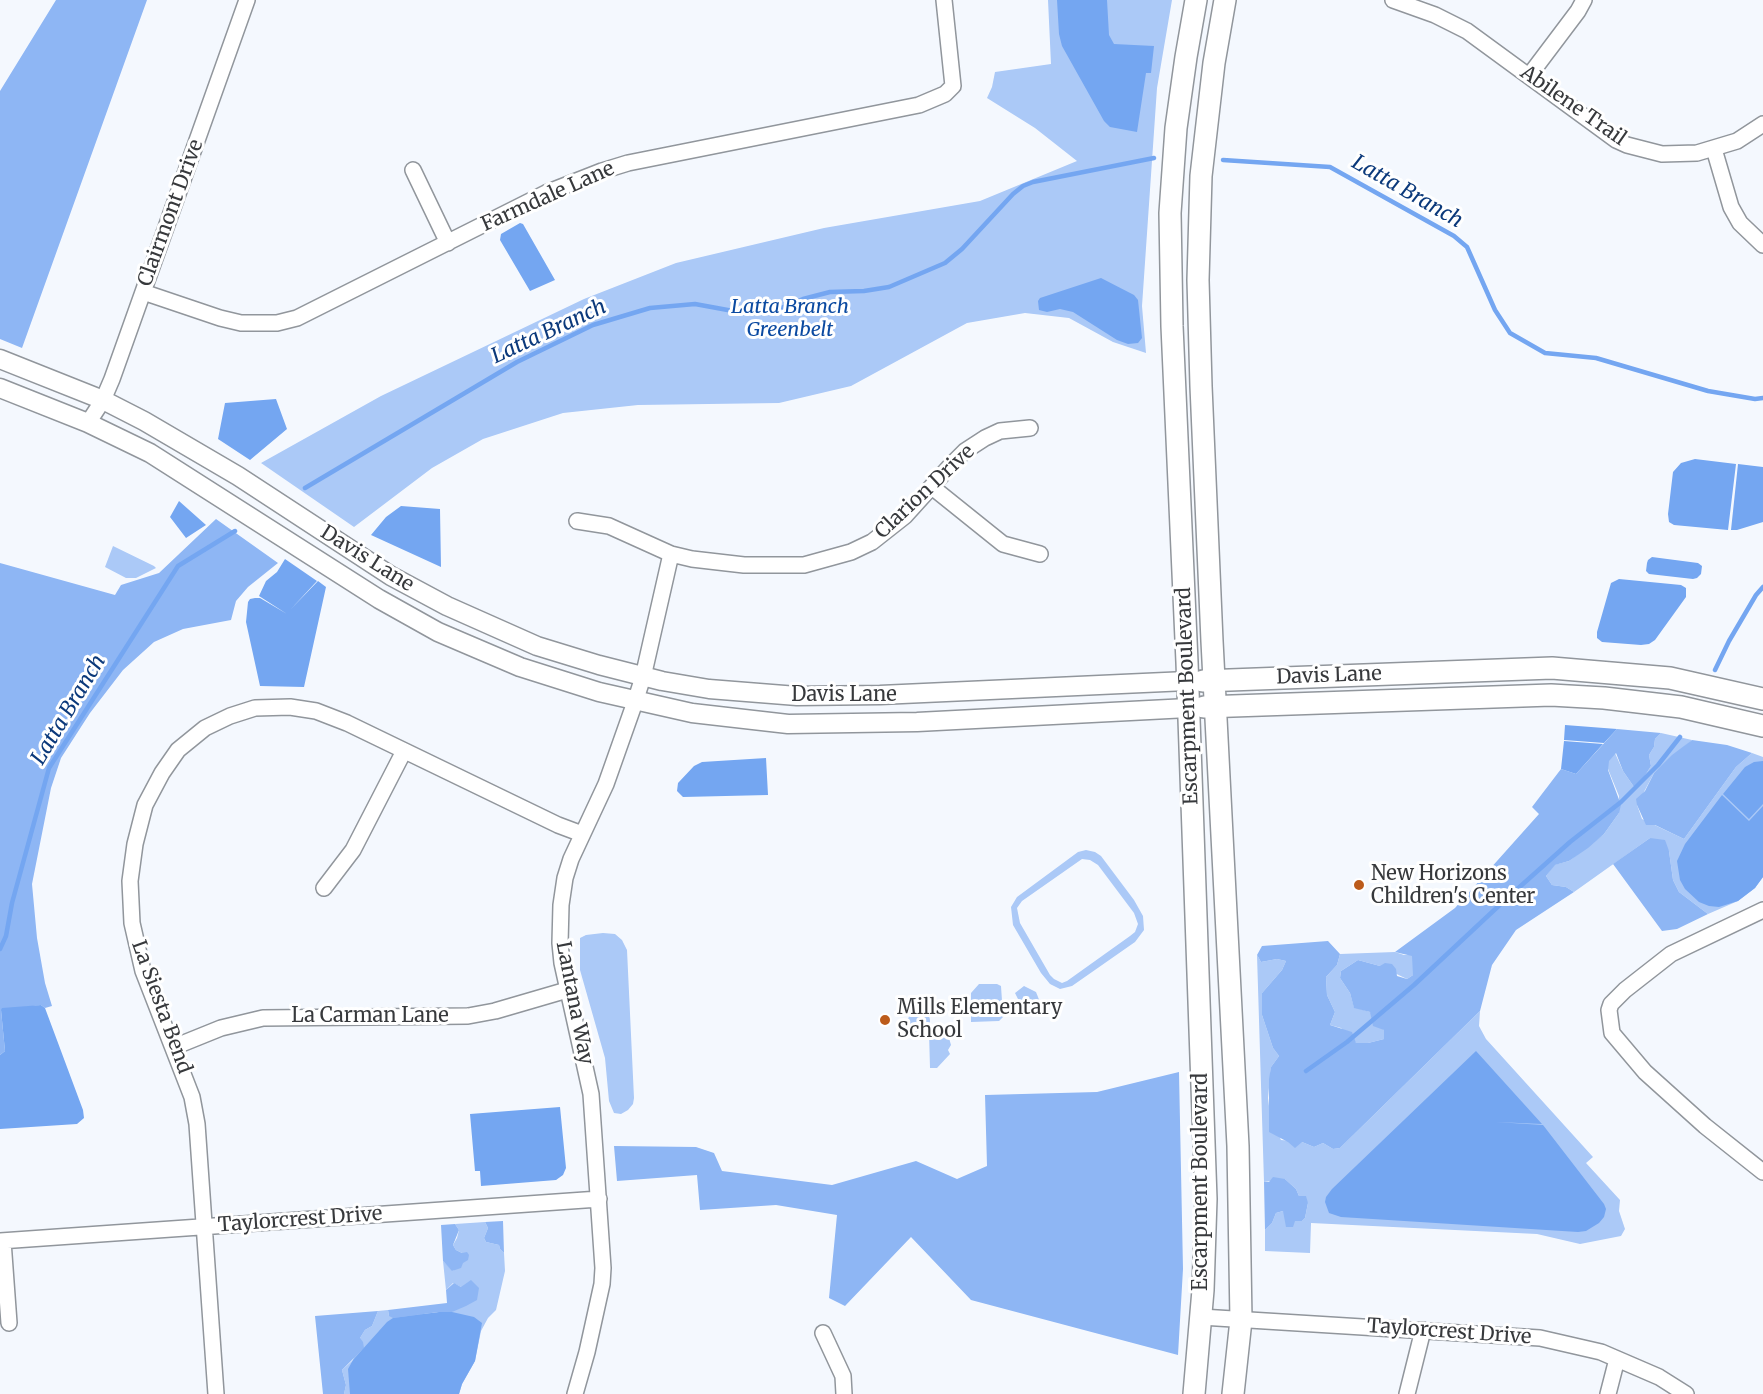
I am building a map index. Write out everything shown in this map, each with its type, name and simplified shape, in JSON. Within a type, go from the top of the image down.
[{"type":"main road","name":"Escarpment Boulevard","points":[[1194,1394],[1201,1317],[1206,1199],[1172,326],[1170,213],[1176,128],[1196,0]]},
{"type":"main road","name":"Escarpment Boulevard","points":[[1225,0],[1214,63],[1201,176],[1198,280],[1214,680],[1237,1135],[1241,1320],[1233,1394]]},
{"type":"main road","points":[[1172,326],[1199,325]]},
{"type":"main road","name":"Davis Lane","points":[[1187,681],[1552,668],[1670,678],[1763,699]]},
{"type":"main road","name":"Davis Lane","points":[[1188,708],[1551,695],[1604,698],[1681,707],[1763,726]]},
{"type":"street","name":"Clairmont Drive","points":[[88,423],[103,400],[247,0]]},
{"type":"street","name":"Farmdale Lane","points":[[143,292],[241,323],[277,323],[297,318],[546,193],[628,162],[876,116],[934,100],[953,86],[944,0]]},
{"type":"street","name":"Abilene Trail","points":[[1393,0],[1453,23],[1478,38],[1616,140],[1627,145],[1662,154],[1697,153],[1737,141],[1763,124]]},
{"type":"street","points":[[1529,76],[1584,0]]},
{"type":"street","points":[[1714,149],[1731,207],[1740,223],[1763,245]]},
{"type":"street","points":[[413,170],[448,243]]},
{"type":"street","name":"Davis Lane","points":[[0,359],[103,400],[186,445],[392,576],[447,606],[537,646],[643,677],[709,689],[816,696],[892,695],[1187,681]]},
{"type":"street","name":"Davis Lane","points":[[0,388],[88,423],[150,453],[379,599],[438,632],[520,667],[635,702],[725,718],[828,724],[1188,708]]},
{"type":"street","name":"Clarion Drive","points":[[577,521],[609,526],[671,554],[715,563],[755,566],[804,565],[851,552],[872,542],[906,516],[952,464],[985,438],[1000,431],[1030,428]]},
{"type":"street","points":[[932,487],[1003,544],[1040,554]]},
{"type":"street","name":"Lantana Way","points":[[575,1394],[602,1284],[603,1268],[591,1094],[585,1059],[567,990],[560,943],[561,905],[565,878],[582,834],[606,784],[643,677],[671,554]]},
{"type":"street","name":"La Siesta Bend","points":[[216,1394],[195,1108],[189,1085],[138,956],[132,923],[130,881],[135,844],[145,805],[162,773],[178,750],[195,735],[218,721],[255,708],[278,706],[303,709],[331,716],[558,825],[582,834]]},
{"type":"street","points":[[324,888],[353,850],[404,751]]},
{"type":"street","points":[[1763,909],[1671,954],[1625,990],[1611,1004],[1609,1010],[1612,1033],[1645,1072],[1705,1126],[1763,1172]]},
{"type":"street","name":"La Carman Lane","points":[[174,1047],[221,1028],[263,1018],[468,1016],[495,1011],[567,990]]},
{"type":"street","name":"Taylorcrest Drive","points":[[1,1241],[599,1199]]},
{"type":"street","points":[[1,1241],[9,1323]]},
{"type":"street","name":"Taylorcrest Drive","points":[[1201,1317],[1540,1338],[1584,1347],[1617,1359],[1659,1377],[1686,1394]]},
{"type":"street","points":[[1407,1394],[1423,1330]]},
{"type":"street","points":[[823,1333],[843,1376],[844,1394]]},
{"type":"street","points":[[1608,1394],[1617,1359]]},
{"type":"green space","name":"Latta Branch Greenbelt","points":[[1048,0],[1172,0],[1157,88],[1142,306],[1146,353],[1113,342],[1069,318],[1025,313],[967,323],[851,386],[779,403],[638,405],[563,413],[483,439],[432,468],[354,527],[261,463],[381,396],[584,299],[676,263],[824,228],[980,201],[1077,161],[1035,128],[987,98],[995,72],[1051,64]]},
{"type":"green space","points":[[113,546],[156,568],[136,578],[126,578],[105,567]]},
{"type":"green space","points":[[1661,733],[1692,740],[1654,773],[1637,805],[1642,819],[1684,839],[1736,767],[1752,753],[1763,757],[1763,877],[1755,888],[1738,901],[1708,914],[1679,892],[1673,880],[1669,851],[1650,838],[1574,892],[1566,887],[1552,885],[1546,876],[1554,865],[1569,861],[1604,834],[1619,813],[1619,796],[1608,769],[1608,761],[1615,753],[1634,787],[1641,782],[1651,766],[1649,755],[1654,747],[1655,739]]},
{"type":"green space","points":[[1086,850],[1101,856],[1134,900],[1143,916],[1144,930],[1135,942],[1072,986],[1060,989],[1050,984],[1041,973],[1013,925],[1011,907],[1017,897],[1078,852]],"holes":[[[1082,859],[1090,860],[1098,865],[1134,913],[1138,924],[1135,932],[1130,936],[1062,983],[1050,975],[1020,923],[1017,908],[1022,901]]]},
{"type":"green space","points":[[603,933],[615,934],[622,940],[627,950],[634,1098],[633,1104],[621,1114],[614,1113],[609,1101],[605,1058],[580,970],[580,938]]},
{"type":"green space","points":[[1395,952],[1413,955],[1413,975],[1407,979],[1380,966],[1358,960],[1341,971],[1340,978],[1350,993],[1354,1007],[1370,1012],[1384,1030],[1384,1039],[1356,1043],[1341,1028],[1330,1025],[1335,1012],[1327,995],[1326,977],[1337,965],[1340,954]]},
{"type":"green space","points":[[1257,955],[1261,962],[1277,959],[1286,961],[1282,970],[1262,993],[1262,1015],[1273,1048],[1279,1056],[1271,1067],[1268,1098],[1270,1114],[1281,1140],[1302,1142],[1314,1147],[1323,1143],[1333,1149],[1340,1148],[1480,1011],[1479,1026],[1486,1039],[1593,1157],[1586,1163],[1620,1200],[1619,1211],[1625,1229],[1621,1236],[1580,1244],[1537,1234],[1311,1223],[1310,1253],[1265,1251],[1265,1230],[1272,1223],[1276,1213],[1283,1211],[1295,1221],[1302,1221],[1305,1218],[1308,1203],[1285,1179],[1264,1182]]},
{"type":"green space","points":[[979,984],[1001,986],[1002,1001],[1007,1006],[1008,1012],[999,1021],[971,1022],[971,993]]},
{"type":"green space","points":[[1024,986],[1036,992],[1040,1002],[1033,1010],[1020,1003],[1015,993]]},
{"type":"green space","points":[[919,1010],[929,1017],[930,1021],[923,1031],[919,1032],[909,1025],[908,1021],[915,1011]]},
{"type":"green space","points":[[947,1031],[951,1045],[948,1050],[950,1054],[937,1068],[930,1068],[929,1032]]},
{"type":"green space","points":[[485,1222],[488,1228],[484,1238],[486,1242],[499,1245],[504,1253],[505,1271],[496,1310],[488,1318],[481,1331],[475,1361],[459,1394],[344,1394],[346,1385],[342,1370],[353,1360],[360,1338],[365,1330],[372,1326],[378,1311],[388,1310],[389,1316],[452,1312],[461,1287],[453,1283],[446,1290],[443,1261],[453,1271],[462,1253],[453,1245],[459,1230],[455,1224]]},
{"type":"shaded area","points":[[56,0],[147,0],[22,348],[0,339],[0,91]]},
{"type":"shaded area","points":[[1057,0],[1107,0],[1109,35],[1114,44],[1154,46],[1151,73],[1146,73],[1137,132],[1110,127],[1104,121],[1062,46]]},
{"type":"shaded area","points":[[520,223],[523,224],[555,280],[530,291],[500,240],[501,234]]},
{"type":"shaded area","points":[[1101,278],[1134,295],[1138,300],[1142,338],[1138,343],[1128,344],[1117,340],[1073,312],[1060,309],[1047,312],[1039,310],[1040,298]]},
{"type":"shaded area","points":[[276,399],[287,429],[250,460],[218,439],[225,403]]},
{"type":"shaded area","points":[[1695,459],[1736,464],[1728,530],[1674,525],[1669,522],[1673,472],[1681,463]]},
{"type":"shaded area","points":[[1738,464],[1763,467],[1763,522],[1731,530]]},
{"type":"shaded area","points":[[179,501],[206,525],[186,538],[170,517]]},
{"type":"shaded area","points":[[401,506],[440,509],[441,567],[371,535],[386,517]]},
{"type":"shaded area","points":[[216,519],[278,563],[248,587],[236,601],[231,620],[183,629],[154,642],[123,670],[90,713],[61,758],[51,788],[32,884],[37,938],[45,983],[52,1006],[45,1008],[41,1005],[1,1010],[5,1051],[0,1055],[0,563],[115,595],[121,585],[159,573]]},
{"type":"shaded area","points":[[1652,557],[1698,563],[1702,566],[1701,574],[1693,579],[1649,574],[1646,571],[1647,563]]},
{"type":"shaded area","points":[[285,559],[317,581],[290,610],[318,581],[326,587],[304,687],[260,686],[246,622],[248,602],[250,599],[260,598],[287,614],[259,596],[266,581],[277,572]]},
{"type":"shaded area","points":[[1619,579],[1681,585],[1686,588],[1686,597],[1655,640],[1649,644],[1602,642],[1597,638],[1611,583]]},
{"type":"shaded area","points":[[1565,725],[1617,729],[1604,743],[1564,740]]},
{"type":"shaded area","points":[[1617,729],[1661,733],[1655,739],[1654,747],[1649,755],[1651,766],[1641,782],[1634,787],[1623,771],[1616,753],[1609,761],[1608,770],[1621,805],[1619,813],[1604,834],[1588,848],[1569,861],[1555,865],[1546,876],[1552,885],[1566,887],[1574,892],[1516,930],[1492,965],[1480,1011],[1340,1148],[1333,1149],[1323,1143],[1314,1147],[1302,1142],[1295,1148],[1269,1132],[1269,1079],[1271,1067],[1279,1056],[1273,1048],[1262,1015],[1262,993],[1282,970],[1286,961],[1277,959],[1261,962],[1257,955],[1262,946],[1328,941],[1340,954],[1337,965],[1326,977],[1327,995],[1335,1012],[1330,1025],[1352,1032],[1356,1043],[1384,1039],[1384,1030],[1373,1026],[1370,1012],[1354,1008],[1350,993],[1340,978],[1341,971],[1358,960],[1380,966],[1385,963],[1392,964],[1397,976],[1407,979],[1413,975],[1412,956],[1395,952],[1455,908],[1539,814],[1532,807],[1561,769],[1576,774]]},
{"type":"shaded area","points":[[1692,740],[1727,745],[1752,753],[1736,767],[1684,839],[1655,825],[1646,825],[1636,799],[1645,791],[1654,773]]},
{"type":"shaded area","points":[[1564,741],[1603,744],[1576,774],[1561,769]]},
{"type":"shaded area","points":[[766,758],[768,795],[683,797],[677,791],[678,783],[694,766],[702,762]]},
{"type":"shaded area","points":[[1763,761],[1763,804],[1749,819],[1723,794],[1745,767],[1754,762]]},
{"type":"shaded area","points":[[1722,795],[1749,821],[1763,806],[1763,877],[1755,888],[1738,901],[1719,907],[1699,902],[1685,889],[1680,880],[1677,861],[1685,844]]},
{"type":"shaded area","points":[[1650,838],[1665,840],[1673,880],[1679,892],[1708,914],[1677,929],[1662,931],[1613,864]]},
{"type":"shaded area","points":[[41,1005],[45,1008],[84,1118],[77,1124],[0,1129],[0,1055],[5,1051],[1,1010],[2,1008]]},
{"type":"shaded area","points":[[1476,1051],[1542,1124],[1496,1122],[1543,1125],[1604,1204],[1606,1209],[1604,1217],[1599,1223],[1586,1231],[1578,1232],[1341,1217],[1329,1213],[1325,1202],[1332,1189]]},
{"type":"shaded area","points":[[1179,1072],[1183,1269],[1178,1355],[971,1300],[911,1237],[845,1306],[829,1298],[837,1215],[776,1205],[700,1210],[697,1175],[617,1181],[614,1146],[696,1147],[714,1153],[722,1171],[832,1185],[916,1161],[957,1179],[987,1166],[985,1095],[1097,1092]]},
{"type":"shaded area","points":[[560,1107],[566,1168],[563,1175],[556,1180],[481,1186],[480,1171],[475,1171],[470,1114]]},
{"type":"shaded area","points":[[1273,1177],[1285,1179],[1296,1189],[1299,1196],[1306,1196],[1308,1203],[1305,1218],[1302,1221],[1295,1221],[1293,1227],[1286,1227],[1283,1211],[1276,1213],[1272,1223],[1265,1230],[1264,1182],[1269,1182]]},
{"type":"shaded area","points":[[503,1221],[504,1253],[499,1245],[486,1242],[484,1238],[488,1228],[485,1222]]},
{"type":"shaded area","points":[[455,1224],[459,1230],[453,1245],[456,1250],[462,1253],[467,1252],[469,1255],[461,1268],[452,1271],[443,1261],[441,1225]]},
{"type":"shaded area","points":[[471,1280],[479,1288],[477,1300],[466,1306],[452,1312],[393,1318],[389,1316],[388,1310],[447,1303],[446,1290],[454,1283],[461,1287]]},
{"type":"shaded area","points":[[378,1311],[372,1326],[365,1330],[360,1338],[364,1348],[342,1370],[346,1385],[344,1394],[323,1394],[315,1316]]},
{"type":"shaded area","points":[[452,1312],[474,1317],[482,1323],[475,1361],[459,1394],[350,1394],[348,1369],[353,1360],[387,1322],[393,1318]]},
{"type":"waterway","name":"Latta Branch","points":[[305,488],[517,362],[593,325],[650,308],[695,304],[744,313],[781,308],[830,292],[864,291],[889,287],[945,263],[962,249],[1023,186],[1033,182],[1154,158]]},
{"type":"waterway","name":"Latta Branch","points":[[1223,160],[1330,167],[1454,236],[1467,247],[1495,310],[1510,333],[1545,353],[1596,358],[1708,391],[1755,399],[1763,398]]},
{"type":"waterway","name":"Latta Branch","points":[[0,949],[6,936],[12,903],[49,768],[178,566],[235,531]]},
{"type":"waterway","points":[[1715,670],[1729,641],[1763,587]]},
{"type":"waterway","points":[[1306,1071],[1347,1042],[1414,985],[1570,842],[1621,802],[1658,765],[1680,737]]},
{"type":"place","name":"New Horizons Children's Center","points":[[1359,885]]},
{"type":"place","name":"Mills Elementary School","points":[[885,1020]]}]
